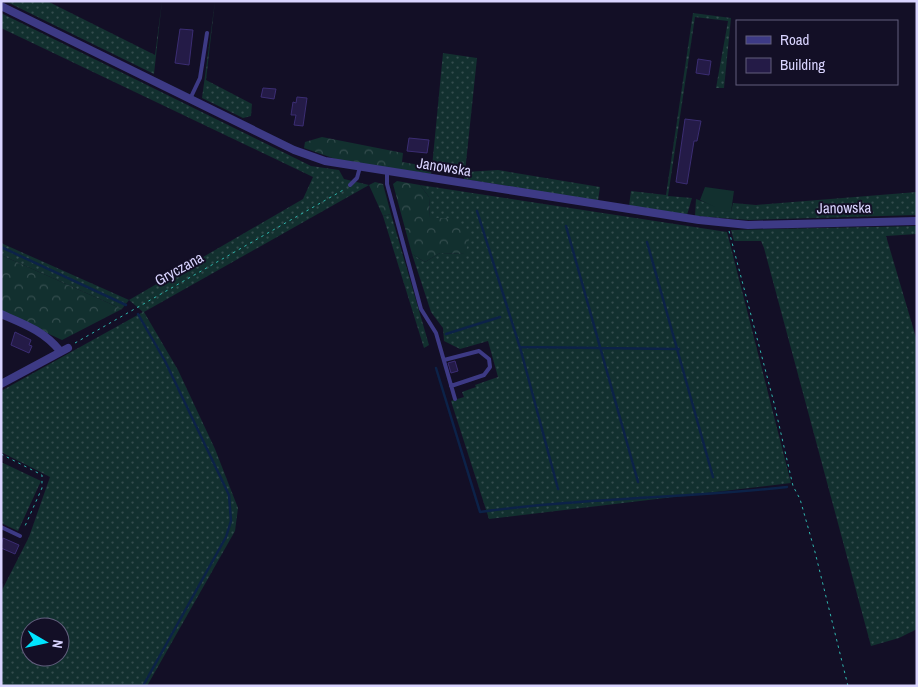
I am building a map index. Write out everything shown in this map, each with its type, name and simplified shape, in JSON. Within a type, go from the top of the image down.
[{"type":"street","name":"Janowska","points":[[1,6],[294,150],[325,161],[692,219],[730,223],[917,221]]},
{"type":"street","points":[[1,314],[34,328],[49,339],[60,351]]},
{"type":"street","points":[[1,384],[68,348]]},
{"type":"lane","points":[[190,99],[200,78],[207,33]]},
{"type":"lane","points":[[350,185],[357,178],[360,167]]},
{"type":"lane","points":[[387,172],[387,184],[421,310],[436,333],[455,399]]},
{"type":"lane","points":[[444,360],[479,351],[489,359],[490,366],[484,376],[451,386]]},
{"type":"lane","points":[[1,527],[20,536]]},
{"type":"path","name":"Gryczana","points":[[68,348],[249,246],[350,185]]},
{"type":"path","points":[[730,223],[729,231],[774,402],[793,486],[800,499],[848,686]]},
{"type":"path","points":[[1,454],[42,475],[42,488],[25,526]]},
{"type":"green space","points":[[5,1],[47,1],[155,55],[162,1],[154,74]]},
{"type":"green space","points":[[215,1],[206,80],[252,104],[251,116],[243,118],[202,98]]},
{"type":"green space","points":[[1,13],[311,166],[339,170],[344,179],[369,185],[144,312],[178,370],[215,449],[238,508],[235,531],[147,686],[1,686],[1,592],[29,537],[50,477],[1,452],[1,391],[143,312],[129,300],[303,199],[313,177],[1,28]]},
{"type":"green space","points":[[693,13],[731,18],[724,88],[716,88],[728,21],[695,17],[668,196],[692,198],[687,215],[629,206],[631,191],[666,195]]},
{"type":"green space","points":[[443,53],[477,58],[465,172],[432,167]]},
{"type":"green space","points":[[322,137],[403,153],[402,162],[432,167],[431,174],[341,161],[304,148],[305,142]]},
{"type":"green space","points":[[498,170],[600,187],[598,201],[464,179],[465,172]]},
{"type":"green space","points":[[397,181],[420,185],[429,197],[430,218],[452,218],[471,232],[465,254],[440,253],[425,262],[412,254],[393,184]]},
{"type":"green space","points":[[375,182],[383,184],[391,214],[383,216],[369,185]]},
{"type":"green space","points":[[420,185],[727,232],[791,483],[489,519],[451,401],[464,397],[462,392],[476,387],[475,385],[498,377],[488,341],[460,349],[444,341],[443,328],[431,312],[412,254],[425,262],[440,253],[465,254],[452,218],[430,218],[429,197]]},
{"type":"green space","points":[[705,187],[734,191],[731,212],[715,211],[715,207],[700,200]]},
{"type":"green space","points":[[917,192],[917,215],[749,220],[695,216],[696,199],[731,212],[733,203],[756,205]]},
{"type":"green space","points":[[391,214],[429,345],[424,348],[383,216]]},
{"type":"green space","points":[[917,226],[917,234],[886,236],[917,341],[917,629],[899,638],[871,646],[764,248],[761,241],[734,241],[731,230]]},
{"type":"green space","points":[[1,243],[129,300],[122,309],[1,255]]},
{"type":"green space","points":[[1,255],[122,309],[62,340],[1,312]]},
{"type":"green space","points":[[1,462],[41,481],[18,531],[1,523]]},
{"type":"building","points":[[180,29],[193,30],[189,65],[175,63]]},
{"type":"building","points":[[698,59],[711,61],[709,75],[696,73]]},
{"type":"building","points":[[263,88],[276,89],[274,99],[261,97]]},
{"type":"building","points":[[297,97],[307,98],[303,126],[294,125],[296,115],[291,115],[293,102],[296,103]]},
{"type":"building","points":[[685,119],[701,121],[697,141],[694,141],[687,184],[676,182]]},
{"type":"building","points":[[409,138],[429,140],[427,153],[407,151]]},
{"type":"building","points":[[15,332],[31,340],[29,345],[32,346],[29,353],[11,345]]},
{"type":"building","points":[[455,361],[458,371],[451,373],[448,363]]},
{"type":"building","points":[[3,538],[19,545],[15,554],[1,548]]},
{"type":"waterway","points":[[477,211],[521,351],[558,489]]},
{"type":"waterway","points":[[566,226],[638,482]]},
{"type":"waterway","points":[[647,242],[713,477]]},
{"type":"waterway","points":[[1,247],[126,305]]},
{"type":"waterway","points":[[138,314],[165,361],[229,495],[231,521],[226,537],[143,686]]},
{"type":"waterway","points":[[446,334],[500,317]]},
{"type":"waterway","points":[[520,347],[679,349]]},
{"type":"waterway","points":[[436,368],[480,512],[518,507],[787,487]]}]
